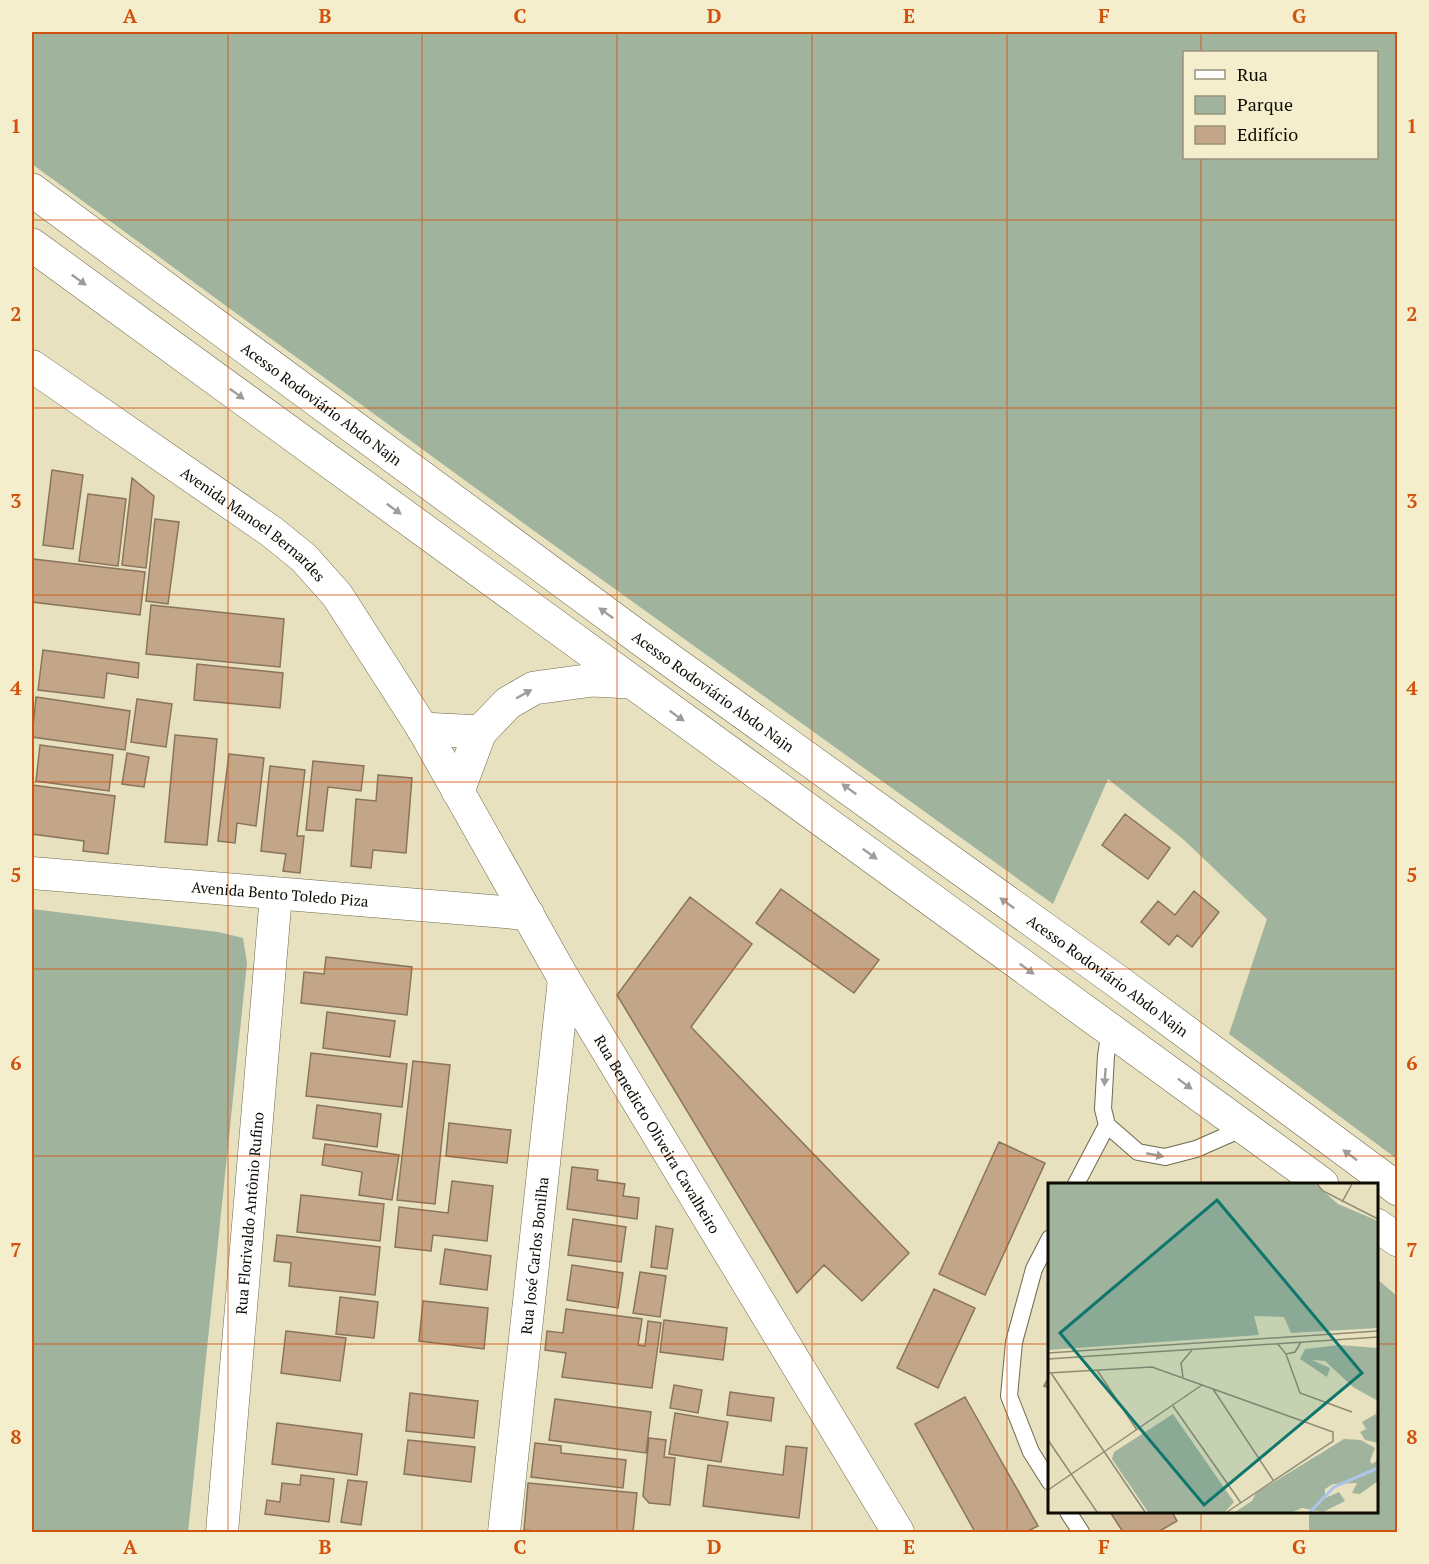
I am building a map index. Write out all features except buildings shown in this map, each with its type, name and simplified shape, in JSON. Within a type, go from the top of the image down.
[{"type":"main road","name":"Acesso Rodoviário Abdo Najn","points":[[32,190],[645,642],[1120,984],[1398,1189]]},
{"type":"main road","points":[[32,245],[1319,1183]]},
{"type":"main road","points":[[458,791],[480,732],[508,703],[534,688],[593,680],[630,682]]},
{"type":"main road","points":[[423,729],[480,732]]},
{"type":"main road","points":[[1378,1226],[1398,1240]]},
{"type":"street","name":"Avenida Manoel Bernardes","points":[[32,372],[272,532],[304,558],[336,595],[423,729]]},
{"type":"street","name":"Rua Benedicto Oliveira Cavalheiro","points":[[423,729],[564,979],[898,1533]]},
{"type":"street","name":"Avenida Bento Toledo Piza","points":[[32,873],[276,895],[528,914]]},
{"type":"street","name":"Rua Florivaldo Antônio Rufino","points":[[222,1533],[276,895]]},
{"type":"street","name":"Rua José Carlos Bonilha","points":[[504,1533],[564,979]]},
{"type":"lane","points":[[1110,1029],[1103,1109],[1107,1125],[1138,1152],[1165,1157],[1196,1149],[1245,1128]]},
{"type":"lane","points":[[1077,1183],[1107,1125]]},
{"type":"lane","points":[[1048,1242],[1034,1269],[1014,1342],[1009,1396],[1030,1452],[1048,1479]]},
{"type":"lane","points":[[1069,1513],[1081,1533]]},
{"type":"green space","points":[[32,32],[1397,32],[1397,1159],[1229,1034],[1267,919],[1184,840],[1108,779],[1053,904],[526,525],[32,164]]},
{"type":"green space","points":[[32,909],[218,932],[243,938],[247,963],[188,1532],[32,1532]]},
{"type":"green space","points":[[1378,1280],[1397,1296],[1397,1532],[1309,1532],[1309,1513],[1378,1513]]}]
